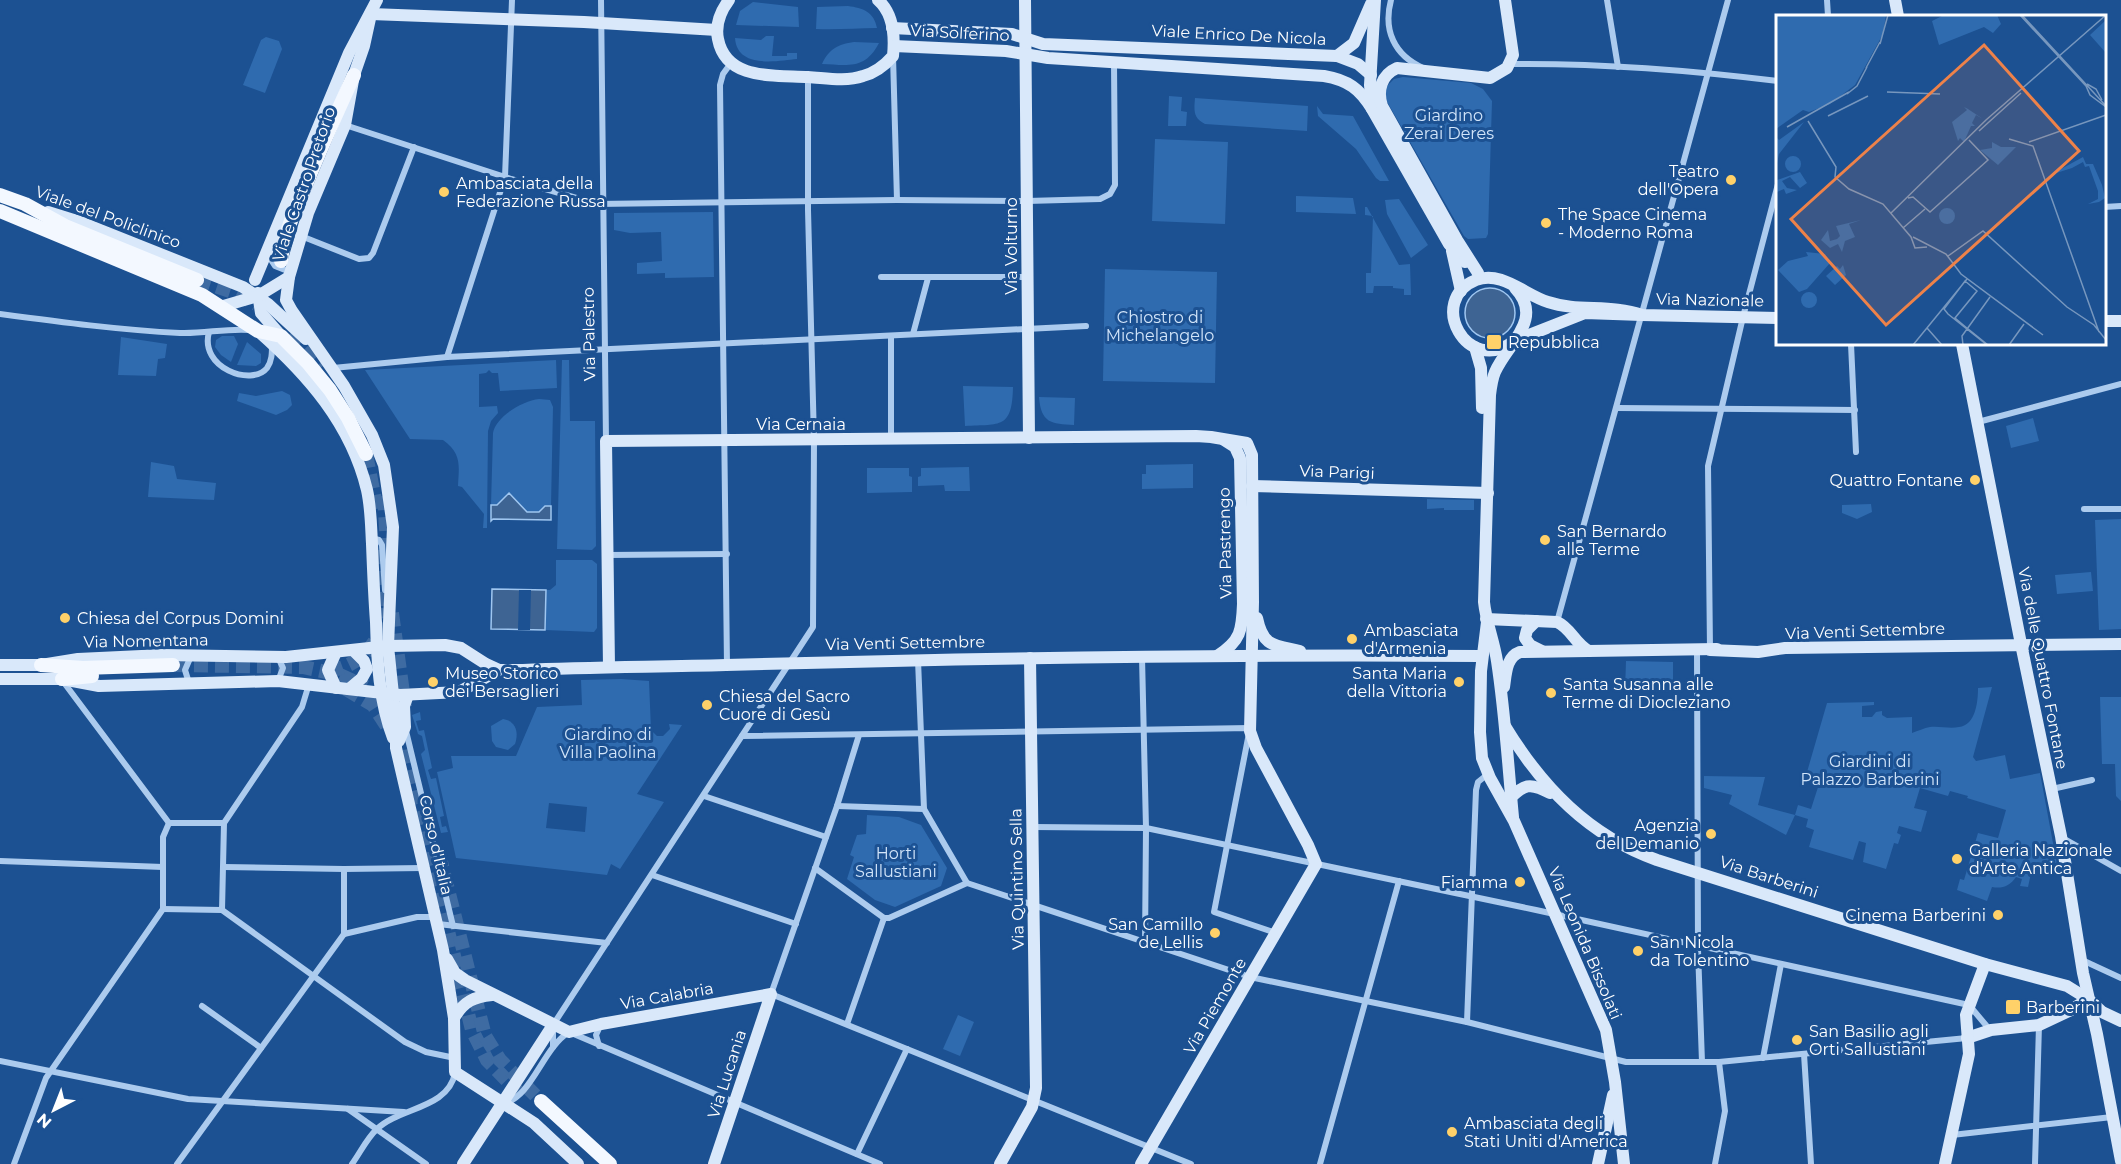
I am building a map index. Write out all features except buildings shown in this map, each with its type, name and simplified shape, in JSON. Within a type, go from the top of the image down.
[{"type":"main road","points":[[287,270],[285,236],[354,75]]},
{"type":"main road","name":"Viale del Policlinico","points":[[0,195],[25,204],[65,226],[198,281],[220,307],[271,334],[308,363],[348,417],[367,453]]},
{"type":"main road","name":"Viale del Policlinico","points":[[0,211],[198,281]]},
{"type":"main road","points":[[41,665],[173,670],[62,679]]},
{"type":"main road","points":[[597,1164],[538,1104],[610,1164]]},
{"type":"street","name":"Viale Castro Pretorio","points":[[255,280],[349,53],[377,0]]},
{"type":"street","points":[[447,357],[505,177],[512,0]]},
{"type":"street","name":"Via Palestro","points":[[601,0],[609,667]]},
{"type":"street","points":[[729,0],[720,15],[717,30],[721,48],[731,63],[742,70],[753,73],[845,79],[864,76],[880,68],[893,51]]},
{"type":"street","name":"Via Volturno","points":[[1026,0],[1029,438]]},
{"type":"street","points":[[1337,56],[1354,43],[1374,0]]},
{"type":"street","points":[[1372,109],[1370,98],[1374,0]]},
{"type":"street","points":[[1391,0],[1387,19],[1394,42],[1410,60],[1431,71]]},
{"type":"street","points":[[1481,275],[1457,240],[1382,106],[1380,90],[1382,82],[1389,74],[1393,70],[1402,68],[1490,78],[1500,74],[1511,64],[1514,52],[1506,0]]},
{"type":"street","points":[[1607,0],[1618,67]]},
{"type":"street","points":[[1557,622],[1728,0]]},
{"type":"street","points":[[1827,0],[1828,15]]},
{"type":"street","points":[[1895,0],[1898,15]]},
{"type":"street","points":[[881,1],[890,15],[892,28],[897,200]]},
{"type":"street","name":"Viale Castro Pretorio","points":[[286,295],[287,270],[345,125],[354,75],[364,46],[371,14]]},
{"type":"street","points":[[371,14],[717,30]]},
{"type":"street","name":"Via Solferino","points":[[892,28],[1012,34],[1043,44],[1100,46]]},
{"type":"street","name":"Viale Enrico De Nicola","points":[[1100,46],[1337,56],[1358,64],[1371,75]]},
{"type":"street","name":"Via Solferino","points":[[893,51],[1006,51],[1048,58],[1114,62]]},
{"type":"street","points":[[345,125],[505,177],[587,202],[604,204],[897,200],[1027,201],[1102,198],[1110,194],[1114,188],[1114,62]]},
{"type":"street","name":"Viale Enrico De Nicola","points":[[1114,62],[1333,78],[1346,81],[1355,86],[1372,109],[1449,244]]},
{"type":"street","points":[[727,665],[720,83],[731,63]]},
{"type":"street","points":[[1511,64],[1707,72],[1776,81]]},
{"type":"street","points":[[463,1164],[790,662],[810,635],[814,618],[814,440],[808,201],[808,77]]},
{"type":"street","points":[[300,236],[359,259],[369,258],[373,253],[414,147]]},
{"type":"street","points":[[1501,697],[1509,661],[1517,653],[1710,650],[1708,470],[1743,317],[1776,192]]},
{"type":"street","points":[[1449,244],[1481,275],[1500,279],[1512,285],[1521,295],[1526,312],[1524,326],[1495,372],[1486,400]]},
{"type":"street","points":[[1449,244],[1461,291]]},
{"type":"street","points":[[220,307],[258,296],[287,270],[275,266],[266,252]]},
{"type":"street","points":[[1481,275],[1461,291],[1454,306],[1453,319],[1461,336],[1475,347],[1496,350],[1570,318],[1591,312]]},
{"type":"street","points":[[881,278],[1028,276]]},
{"type":"street","points":[[913,334],[928,278]]},
{"type":"street","points":[[209,332],[207,347],[212,357],[221,366],[243,375],[258,374],[266,368],[271,358],[271,334],[261,313],[255,280],[243,287]]},
{"type":"street","name":"Viale del Policlinico","points":[[198,281],[243,287],[258,296],[319,349]]},
{"type":"street","name":"Via Nazionale","points":[[1512,285],[1551,303],[1591,312],[1776,318]]},
{"type":"street","name":"Viale del Policlinico","points":[[286,295],[291,311],[333,368],[361,414],[367,453],[367,491],[376,628],[383,646]]},
{"type":"street","points":[[0,314],[114,329],[183,333],[231,329],[271,334]]},
{"type":"street","points":[[333,368],[447,357],[1086,326]]},
{"type":"street","points":[[891,336],[891,440]]},
{"type":"street","points":[[1851,345],[1857,452]]},
{"type":"street","name":"Via delle Quattro Fontane","points":[[1962,345],[2061,836],[2088,999],[2121,1161]]},
{"type":"street","points":[[1475,347],[1486,400],[1484,493],[1486,621],[1482,656],[1481,752],[1486,770],[1508,800],[1521,788],[1529,785],[1557,796]]},
{"type":"street","points":[[1978,422],[2121,384]]},
{"type":"street","points":[[1617,408],[1855,410]]},
{"type":"street","points":[[1029,438],[1211,436]]},
{"type":"street","name":"Via Pastrengo","points":[[1211,436],[1243,441],[1251,451],[1254,603],[1250,729]]},
{"type":"street","name":"Via Pastrengo","points":[[1211,436],[1233,445],[1239,453],[1240,462],[1242,620],[1236,642],[1217,656]]},
{"type":"street","name":"Via Cernaia","points":[[606,441],[1029,438]]},
{"type":"street","name":"Viale del Policlinico","points":[[367,453],[386,473],[393,527],[388,611],[383,646]]},
{"type":"street","name":"Via Parigi","points":[[1252,486],[1484,493]]},
{"type":"street","points":[[2084,509],[2121,509]]},
{"type":"street","name":"Viale del Policlinico","points":[[371,538],[379,540],[382,545],[388,611]]},
{"type":"street","points":[[608,555],[726,555]]},
{"type":"street","name":"Via Pastrengo","points":[[1254,603],[1261,634],[1268,642]]},
{"type":"street","points":[[1486,621],[1557,622],[1563,625],[1578,644],[1589,651]]},
{"type":"street","name":"Via Leonida Bissolati","points":[[1486,621],[1494,646],[1505,726],[1508,800],[1514,821],[1604,1024],[1615,1082],[1624,1164]]},
{"type":"street","points":[[1536,621],[1527,630],[1525,638],[1530,645],[1546,651],[1563,646],[1570,633]]},
{"type":"street","name":"Via Venti Settembre","points":[[1268,642],[1312,655]]},
{"type":"street","name":"Via Venti Settembre","points":[[1710,650],[1758,652],[1785,648],[2121,644]]},
{"type":"street","name":"Via Venti Settembre","points":[[353,650],[411,645],[459,647],[498,669],[918,659],[1312,655],[1482,656]]},
{"type":"street","name":"Corso d'Italia","points":[[383,646],[387,694],[396,723],[396,748],[443,950],[454,1018],[455,1072]]},
{"type":"street","points":[[0,679],[62,679],[99,687],[278,681],[350,689],[362,678],[367,669],[364,661],[353,650],[336,652],[328,670],[336,687]]},
{"type":"street","points":[[1697,650],[1698,945],[1702,1062]]},
{"type":"street","name":"Via Nomentana","points":[[0,664],[41,665],[86,658],[192,655],[278,657],[336,652]]},
{"type":"street","points":[[189,685],[186,668],[192,655]]},
{"type":"street","points":[[278,657],[283,668],[278,681]]},
{"type":"street","points":[[1142,657],[1146,828],[1145,944]]},
{"type":"street","name":"Via Quintino Sella","points":[[1030,658],[1036,1088],[1034,1100]]},
{"type":"street","points":[[918,659],[924,809],[967,883],[1250,977],[1467,1022],[1611,1059],[1640,1064],[1719,1062],[1967,1038],[1991,1030],[2039,1026],[2088,999]]},
{"type":"street","name":"Via Venti Settembre","points":[[350,689],[408,695],[459,692],[498,669]]},
{"type":"street","points":[[62,679],[169,824]]},
{"type":"street","points":[[222,910],[224,823],[302,707],[309,684]]},
{"type":"street","name":"Corso d'Italia","points":[[408,695],[404,707],[405,727],[453,926]]},
{"type":"street","points":[[1505,726],[1525,758],[1557,796]]},
{"type":"street","name":"Corso d'Italia","points":[[396,748],[405,727]]},
{"type":"street","points":[[742,736],[1250,729]]},
{"type":"street","points":[[1250,729],[1214,912],[1276,933]]},
{"type":"street","points":[[1250,729],[1255,746],[1316,864]]},
{"type":"street","points":[[859,735],[837,806],[771,994],[1191,1164]]},
{"type":"street","points":[[1467,1022],[1476,786],[1486,770],[1508,762]]},
{"type":"street","points":[[2051,789],[2092,780]]},
{"type":"street","points":[[704,796],[826,837]]},
{"type":"street","name":"Via Barberini","points":[[1557,796],[1583,820],[1623,846],[1657,860],[1985,964],[2067,986],[2088,999],[2102,1012],[2121,1021]]},
{"type":"street","points":[[837,806],[924,809]]},
{"type":"street","points":[[169,824],[224,823]]},
{"type":"street","points":[[14,1164],[46,1078],[163,909],[163,837],[169,824]]},
{"type":"street","points":[[1033,827],[1146,828],[1472,896],[1969,1005],[1991,1030]]},
{"type":"street","points":[[2061,836],[2121,871]]},
{"type":"street","points":[[0,861],[163,867]]},
{"type":"street","name":"Via Piemonte","points":[[1141,1164],[1316,864]]},
{"type":"street","points":[[224,867],[423,868]]},
{"type":"street","points":[[815,868],[884,918],[889,918],[967,883]]},
{"type":"street","points":[[177,1164],[345,934],[344,869]]},
{"type":"street","points":[[652,875],[796,924]]},
{"type":"street","points":[[1320,1164],[1400,881]]},
{"type":"street","points":[[163,909],[222,910],[413,1047],[428,1053],[456,1058]]},
{"type":"street","points":[[345,934],[417,917],[453,926],[607,943]]},
{"type":"street","points":[[847,1024],[884,918]]},
{"type":"street","name":"Corso d'Italia","points":[[443,950],[458,976],[533,1016],[569,1032]]},
{"type":"street","points":[[2082,960],[2121,978]]},
{"type":"street","points":[[1763,1058],[1781,963]]},
{"type":"street","points":[[1945,1164],[1969,1054],[1966,1016],[1985,964]]},
{"type":"street","name":"Via Calabria","points":[[569,1032],[601,1024],[771,994]]},
{"type":"street","name":"Via Lucania","points":[[714,1164],[771,994]]},
{"type":"street","points":[[454,1018],[467,1001],[492,995]]},
{"type":"street","points":[[202,1006],[261,1048]]},
{"type":"street","points":[[599,1046],[596,1035],[601,1024]]},
{"type":"street","points":[[553,1025],[553,1047]]},
{"type":"street","points":[[2036,1164],[2039,1026]]},
{"type":"street","points":[[503,1104],[518,1097],[553,1047],[569,1032],[880,1164]]},
{"type":"street","points":[[857,1154],[907,1049]]},
{"type":"street","points":[[1804,1054],[1811,1164]]},
{"type":"street","points":[[0,1060],[188,1098],[404,1112]]},
{"type":"street","points":[[1715,1164],[1725,1110],[1719,1062]]},
{"type":"street","points":[[352,1164],[377,1129],[404,1112],[442,1095],[451,1085],[455,1072],[541,1129],[578,1164]]},
{"type":"street","name":"Via Leonida Bissolati","points":[[1598,1164],[1615,1082]]},
{"type":"street","points":[[1000,1164],[1034,1100]]},
{"type":"street","points":[[344,1107],[426,1164]]},
{"type":"street","points":[[1952,1136],[2112,1117]]},
{"type":"green space","points":[[753,2],[798,7],[799,27],[736,25],[740,11]]},
{"type":"green space","points":[[848,6],[867,12],[873,18],[877,28],[816,29],[817,7]]},
{"type":"green space","points":[[766,36],[774,36],[772,56],[797,53],[797,59],[759,61],[743,55],[737,48],[735,38],[761,40]]},
{"type":"green space","points":[[266,37],[279,41],[282,49],[265,93],[243,85],[261,40]]},
{"type":"green space","points":[[854,42],[879,43],[874,52],[862,62],[848,65],[822,64],[835,48]]},
{"type":"green space","name":"Giardino Zerai Deres","points":[[1403,77],[1471,83],[1483,89],[1492,101],[1488,234],[1486,238],[1468,239],[1464,236],[1386,100],[1386,87],[1394,79]]},
{"type":"green space","points":[[1169,96],[1182,97],[1181,111],[1187,112],[1186,126],[1168,126]]},
{"type":"green space","points":[[1195,98],[1308,106],[1307,131],[1205,124],[1195,114]]},
{"type":"green space","points":[[1317,106],[1323,114],[1353,116],[1389,181],[1380,181],[1376,178],[1356,149],[1318,116]]},
{"type":"green space","points":[[1155,139],[1228,142],[1225,224],[1152,221]]},
{"type":"green space","points":[[1296,196],[1353,198],[1356,214],[1296,212]]},
{"type":"green space","points":[[1399,199],[1428,245],[1411,258],[1387,214],[1385,200]]},
{"type":"green space","points":[[1365,207],[1367,207],[1372,216],[1365,215]]},
{"type":"green space","points":[[713,212],[714,277],[665,278],[665,273],[637,274],[637,263],[662,261],[661,232],[630,233],[614,230],[614,213]]},
{"type":"green space","points":[[1373,218],[1399,265],[1410,264],[1411,295],[1404,295],[1404,289],[1393,288],[1393,286],[1374,286],[1373,293],[1366,293],[1366,273],[1371,273]]},
{"type":"green space","name":"Chiostro di Michelangelo","points":[[1105,269],[1217,272],[1215,383],[1103,381]]},
{"type":"green space","points":[[222,336],[234,336],[238,344],[231,362],[215,347],[216,340]]},
{"type":"green space","points":[[121,337],[167,344],[165,358],[158,359],[156,376],[118,375]]},
{"type":"green space","points":[[247,342],[261,354],[261,363],[256,366],[237,365]]},
{"type":"green space","points":[[556,360],[557,388],[500,391],[498,373],[492,373],[489,370],[479,374],[479,407],[497,406],[498,413],[491,421],[488,431],[487,528],[483,528],[484,514],[462,487],[458,486],[459,466],[454,450],[443,440],[410,439],[365,370]]},
{"type":"green space","points":[[562,360],[569,360],[570,421],[595,421],[596,546],[592,550],[557,549]]},
{"type":"green space","points":[[963,386],[1013,387],[1007,417],[996,424],[965,426]]},
{"type":"green space","points":[[282,391],[290,395],[292,405],[276,415],[237,401],[239,393],[256,396]]},
{"type":"green space","points":[[1039,397],[1075,398],[1074,425],[1053,423],[1045,417]]},
{"type":"green space","points":[[539,399],[550,400],[553,407],[551,506],[545,506],[539,512],[527,512],[491,505],[495,427],[511,410]]},
{"type":"green space","points":[[2033,418],[2039,441],[2011,448],[2006,426]]},
{"type":"green space","points":[[151,462],[174,466],[177,479],[216,483],[214,500],[148,497]]},
{"type":"green space","points":[[1193,464],[1193,488],[1142,489],[1142,474],[1146,474],[1146,465]]},
{"type":"green space","points":[[969,467],[970,491],[945,491],[944,485],[918,486],[921,468]]},
{"type":"green space","points":[[867,468],[909,468],[909,476],[912,477],[912,492],[867,493]]},
{"type":"green space","points":[[1427,499],[1474,500],[1474,510],[1427,509]]},
{"type":"green space","points":[[1871,504],[1872,512],[1857,519],[1842,513],[1842,505]]},
{"type":"green space","points":[[2121,519],[2121,629],[2099,630],[2095,520]]},
{"type":"green space","points":[[556,560],[592,560],[597,564],[597,628],[594,632],[545,630],[546,590],[556,585]]},
{"type":"green space","points":[[2091,572],[2093,591],[2057,594],[2055,575]]},
{"type":"green space","points":[[1626,661],[1673,662],[1673,692],[1625,691]]},
{"type":"green space","name":"Giardino di Villa Paolina","points":[[581,680],[649,681],[651,730],[657,736],[663,736],[670,729],[669,724],[682,725],[637,794],[664,802],[620,869],[611,864],[607,875],[456,858],[437,772],[453,768],[451,756],[516,756],[537,707],[582,705]],"holes":[[[549,803],[587,807],[585,832],[546,828]]]},
{"type":"green space","name":"Giardini di Palazzo Barberini","points":[[1992,687],[1973,757],[1976,761],[2005,755],[2010,779],[2040,773],[2058,870],[2031,873],[2028,887],[2020,886],[2022,879],[2016,877],[2006,886],[1992,887],[1987,901],[1957,890],[1960,879],[1964,880],[1978,833],[1998,838],[2006,810],[1950,791],[1948,796],[1920,788],[1914,808],[1927,811],[1921,832],[1899,826],[1897,833],[1901,835],[1898,844],[1894,843],[1886,869],[1863,862],[1866,843],[1859,841],[1853,860],[1809,847],[1814,830],[1806,827],[1808,819],[1795,815],[1798,805],[1811,809],[1819,784],[1805,779],[1827,703],[1874,702],[1874,705],[1862,706],[1862,717],[1872,717],[1876,712],[1882,711],[1882,715],[1887,718],[1912,717],[1912,733],[1930,727],[1956,728],[1965,725],[1975,712],[1978,688]]},
{"type":"green space","points":[[2100,697],[2121,697],[2121,801],[2116,796],[2115,764],[2102,764]]},
{"type":"green space","points":[[420,712],[421,720],[416,721],[419,731],[424,730],[432,768],[428,770],[431,779],[436,778],[444,816],[440,817],[442,827],[446,826],[448,832],[441,833],[421,754],[425,750],[422,736],[418,734],[412,715]]},
{"type":"green space","points":[[503,719],[514,725],[517,735],[515,744],[508,750],[496,747],[492,741],[491,726]]},
{"type":"green space","points":[[1704,776],[1765,777],[1758,805],[1795,815],[1786,835],[1729,804],[1732,795],[1704,788]]},
{"type":"green space","name":"Horti Sallustiani","points":[[867,815],[899,817],[921,825],[947,868],[941,886],[895,907],[875,900],[847,879],[854,857],[850,855],[857,835],[866,834]]},
{"type":"green space","points":[[958,1015],[974,1022],[960,1056],[943,1049]]},
{"type":"shaded area","points":[[1490,288],[1499,290],[1510,299],[1515,313],[1513,322],[1504,333],[1490,338],[1481,336],[1470,327],[1465,313],[1467,304],[1476,293]]},
{"type":"shaded area","points":[[509,493],[527,512],[539,512],[545,506],[551,506],[551,520],[493,519],[491,521],[491,505],[497,505]]},
{"type":"shaded area","points":[[492,589],[546,590],[545,630],[491,629]]},
{"type":"pier","points":[[519,590],[531,590],[530,630],[518,630]]},
{"type":"tunnel","points":[[197,280],[233,292],[256,304]]},
{"type":"tunnel","points":[[292,332],[324,365]]},
{"type":"tunnel","points":[[366,454],[377,510]]},
{"type":"tunnel","points":[[384,496],[388,561]]},
{"type":"tunnel","points":[[379,550],[386,618]]},
{"type":"tunnel","points":[[329,671],[351,663],[368,650],[380,632],[387,609]]},
{"type":"tunnel","points":[[392,613],[405,707]]},
{"type":"tunnel","points":[[173,665],[303,667],[340,675],[366,687]]},
{"type":"tunnel","points":[[346,689],[373,705],[388,728]]},
{"type":"tunnel","points":[[401,729],[405,754],[472,1030],[487,1060],[521,1095]]},
{"type":"tunnel","points":[[439,854],[485,1036],[500,1060],[541,1101]]},
{"type":"place","name":"Teatro dell'Opera","points":[[1731,180]]},
{"type":"place","name":"Ambasciata della Federazione Russa","points":[[444,192]]},
{"type":"place","name":"The Space Cinema - Moderno Roma","points":[[1546,223]]},
{"type":"place","name":"Repubblica","points":[[1494,342]]},
{"type":"place","name":"Quattro Fontane","points":[[1975,480]]},
{"type":"place","name":"San Bernardo alle Terme","points":[[1545,540]]},
{"type":"place","name":"Chiesa del Corpus Domini","points":[[65,618]]},
{"type":"place","name":"Ambasciata d'Armenia","points":[[1352,639]]},
{"type":"place","name":"Museo Storico dei Bersaglieri","points":[[433,682]]},
{"type":"place","name":"Santa Maria della Vittoria","points":[[1459,682]]},
{"type":"place","name":"Santa Susanna alle Terme di Diocleziano","points":[[1551,693]]},
{"type":"place","name":"Chiesa del Sacro Cuore di Gesù","points":[[707,705]]},
{"type":"place","name":"Agenzia del Demanio","points":[[1711,834]]},
{"type":"place","name":"Galleria Nazionale d'Arte Antica","points":[[1957,859]]},
{"type":"place","name":"Fiamma","points":[[1520,882]]},
{"type":"place","name":"Cinema Barberini","points":[[1998,915]]},
{"type":"place","name":"San Camillo de Lellis","points":[[1215,933]]},
{"type":"place","name":"San Nicola da Tolentino","points":[[1638,951]]},
{"type":"place","name":"Barberini","points":[[2013,1007]]},
{"type":"place","name":"San Basilio agli Orti Sallustiani","points":[[1797,1040]]},
{"type":"place","name":"Ambasciata degli Stati Uniti d'America","points":[[1452,1132]]}]
